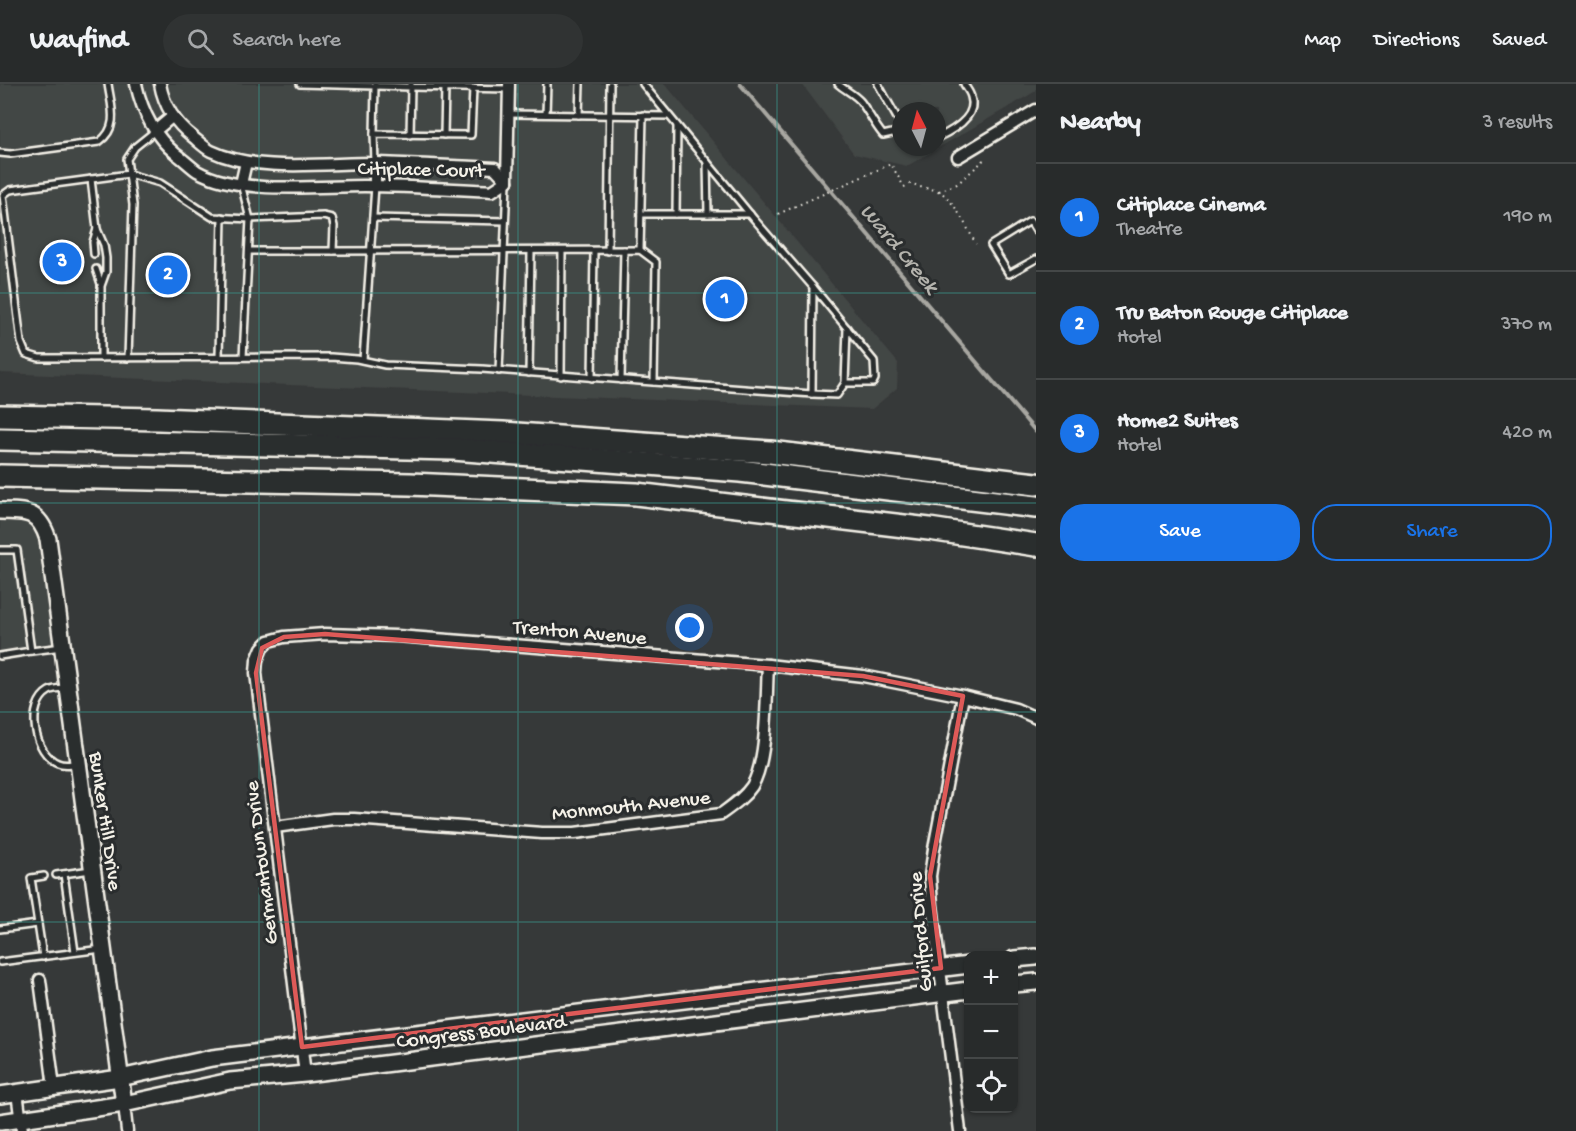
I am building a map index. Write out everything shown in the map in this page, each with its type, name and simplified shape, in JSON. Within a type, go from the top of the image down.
[{"type":"highway","points":[[0,416],[158,419],[503,433],[770,452],[1036,484]]},
{"type":"highway","points":[[0,439],[453,449],[740,471],[1036,507]]},
{"type":"highway","points":[[0,477],[410,484],[636,495],[929,529],[1036,545]]},
{"type":"street","name":"Citiplace Court","points":[[136,84],[140,102],[155,131],[166,145],[198,171],[241,184],[492,191],[507,181],[495,168],[375,164],[254,164],[246,162],[209,151],[183,129],[162,95],[160,84]]},
{"type":"street","points":[[507,181],[509,87]]},
{"type":"street","points":[[958,157],[1036,110]]},
{"type":"street","points":[[155,131],[173,116]]},
{"type":"street","points":[[241,184],[246,162]]},
{"type":"street","points":[[375,164],[375,186]]},
{"type":"street","name":"Bunker Hill Drive","points":[[0,511],[29,513],[38,519],[48,539],[128,1131]]},
{"type":"street","name":"Trenton Avenue","points":[[262,648],[270,641],[284,637],[325,634],[398,636],[768,666],[863,676],[963,696],[1016,709],[1036,718]]},
{"type":"street","name":"Germantown Drive","points":[[262,648],[257,660],[256,673],[305,1074]]},
{"type":"street","name":"Monmouth Avenue","points":[[275,827],[333,819],[354,819],[542,833],[575,832],[721,814],[739,801],[752,786],[762,762],[768,666]]},
{"type":"street","name":"Guilford Drive","points":[[960,1131],[930,876],[963,696]]},
{"type":"street","points":[[1018,959],[1036,957]]},
{"type":"street","name":"Congress Boulevard","points":[[0,1095],[120,1078],[212,1058],[964,966]]},
{"type":"street","points":[[40,980],[54,1087]]},
{"type":"street","points":[[1018,983],[1036,981]]},
{"type":"street","name":"Congress Boulevard","points":[[0,1122],[22,1125],[230,1081],[305,1074],[964,991]]},
{"type":"street","points":[[728,994],[732,1020]]},
{"type":"street","points":[[514,1021],[518,1046]]},
{"type":"street","points":[[17,1092],[22,1125]]},
{"type":"lane","points":[[0,153],[10,154],[99,142],[108,136],[113,124],[108,84]]},
{"type":"lane","points":[[300,84],[445,88],[509,87]]},
{"type":"lane","points":[[546,114],[547,84]]},
{"type":"lane","points":[[579,115],[580,84]]},
{"type":"lane","points":[[608,250],[610,84]]},
{"type":"lane","points":[[643,84],[874,361],[875,379],[873,383],[845,383]]},
{"type":"lane","points":[[838,84],[848,93],[860,99],[875,126],[883,135],[892,133]]},
{"type":"lane","points":[[878,84],[892,109]]},
{"type":"lane","points":[[946,134],[955,130],[971,112],[972,98],[964,84]]},
{"type":"lane","points":[[375,85],[375,164]]},
{"type":"lane","points":[[410,135],[411,86]]},
{"type":"lane","points":[[444,135],[445,88]]},
{"type":"lane","points":[[374,134],[471,135],[473,88]]},
{"type":"lane","points":[[508,114],[669,116]]},
{"type":"lane","points":[[640,250],[643,115]]},
{"type":"lane","points":[[676,214],[677,126]]},
{"type":"lane","points":[[128,358],[133,205],[127,159],[135,147],[155,131]]},
{"type":"lane","points":[[707,162],[708,214]]},
{"type":"lane","points":[[333,251],[332,218],[323,216],[250,219],[212,217],[160,183],[129,174],[10,190],[3,195],[21,342],[26,354],[39,358],[331,357],[385,364],[837,395],[845,383],[847,328]]},
{"type":"lane","points":[[91,179],[97,229],[104,244],[106,258],[106,272],[102,286],[101,358]]},
{"type":"lane","points":[[499,371],[507,181]]},
{"type":"lane","points":[[241,184],[250,219],[243,357]]},
{"type":"lane","points":[[363,360],[375,186]]},
{"type":"lane","points":[[641,214],[750,214]]},
{"type":"lane","points":[[219,357],[222,217]]},
{"type":"lane","points":[[373,218],[505,221]]},
{"type":"lane","points":[[1036,231],[1030,221],[991,246],[1009,274],[1036,259]]},
{"type":"lane","points":[[94,254],[93,242],[97,229]]},
{"type":"lane","points":[[621,380],[624,250]]},
{"type":"lane","points":[[249,251],[640,250],[656,262],[654,382]]},
{"type":"lane","points":[[561,376],[562,251]]},
{"type":"lane","points":[[592,378],[594,251]]},
{"type":"lane","points":[[529,374],[531,252]]},
{"type":"lane","points":[[96,269],[102,286]]},
{"type":"lane","points":[[812,394],[813,287]]},
{"type":"lane","points":[[0,550],[17,550],[31,651]]},
{"type":"lane","points":[[0,656],[62,647]]},
{"type":"lane","points":[[68,687],[47,692],[43,697],[36,714],[35,731],[45,754],[54,761],[65,765],[78,764]]},
{"type":"lane","points":[[56,875],[92,870]]},
{"type":"lane","points":[[64,874],[75,952]]},
{"type":"lane","points":[[43,957],[32,878],[44,876]]},
{"type":"lane","points":[[0,929],[38,924]]},
{"type":"lane","points":[[0,962],[103,949]]},
{"type":"path","points":[[778,214],[891,164],[904,187],[912,183],[921,189],[939,191],[957,184],[983,161],[974,147]]},
{"type":"path","points":[[939,191],[952,203],[976,244]]},
{"type":"highlighted area","points":[[325,634],[863,676],[963,696],[930,876],[941,968],[302,1047],[256,673],[262,648],[284,637]]},
{"type":"shaded area","points":[[0,84],[665,84],[898,363],[897,388],[872,409],[0,373]]},
{"type":"shaded area","points":[[802,84],[1036,84],[1036,91],[946,143],[946,102],[892,102],[892,156],[924,156],[907,166],[854,154]]},
{"type":"shaded area","points":[[0,512],[29,513],[44,528],[63,652],[0,662]]},
{"type":"waterway","name":"Ward Creek","points":[[740,84],[1036,432]]},
{"type":"place","name":"Home2 Suites","points":[[62,262]]},
{"type":"place","name":"Tru Baton Rouge Citiplace","points":[[168,275]]},
{"type":"place","name":"Citiplace Cinema","points":[[725,299]]}]
